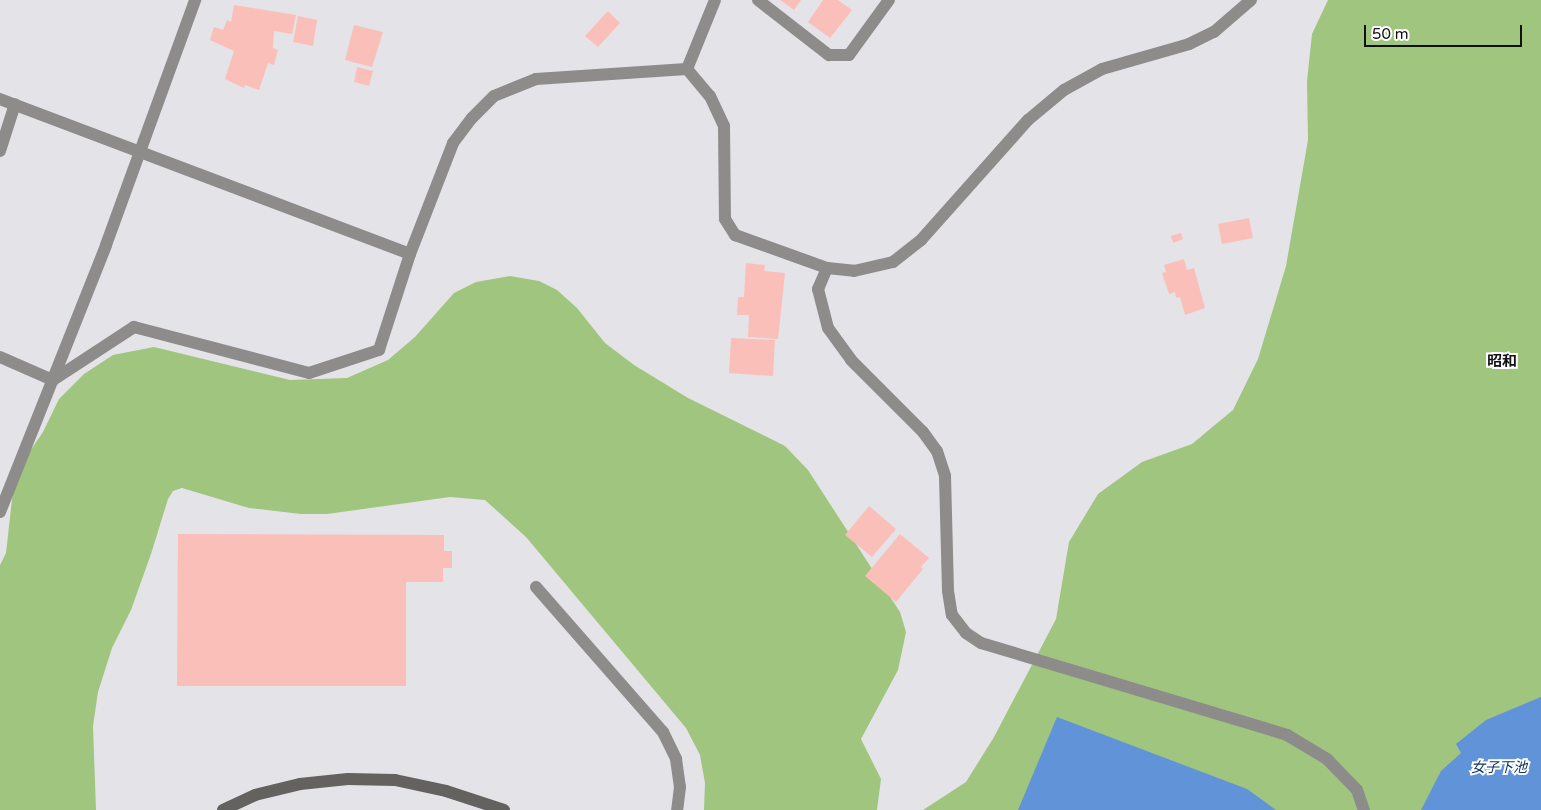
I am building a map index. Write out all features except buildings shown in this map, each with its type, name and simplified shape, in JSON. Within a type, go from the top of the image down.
[{"type":"street","points":[[0,512],[53,380],[195,0]]},
{"type":"street","points":[[687,69],[715,0]]},
{"type":"street","points":[[758,0],[829,55],[850,55],[889,0]]},
{"type":"street","points":[[687,69],[710,96],[724,126],[725,219],[735,235],[827,268],[854,271],[893,262],[921,240],[1028,120],[1064,90],[1102,69],[1189,44],[1214,32],[1251,0]]},
{"type":"street","points":[[53,380],[134,327],[309,373],[379,350],[410,254],[453,143],[472,118],[494,96],[536,79],[687,69]]},
{"type":"street","points":[[0,99],[410,254]]},
{"type":"street","points":[[0,151],[15,104]]},
{"type":"street","points":[[827,268],[818,289],[828,328],[851,360],[923,432],[937,450],[946,476],[948,591],[952,614],[966,633],[981,643],[1287,735],[1327,759],[1356,790],[1364,810]]},
{"type":"street","points":[[0,356],[53,380]]},
{"type":"street","points":[[536,587],[663,732],[676,759],[680,787],[677,810]]},
{"type":"street","points":[[223,810],[255,795],[300,784],[348,779],[395,780],[446,791],[504,810]]},
{"type":"green space","points":[[1328,0],[1541,0],[1541,706],[1477,810],[923,810],[966,782],[994,737],[1056,619],[1069,542],[1098,494],[1142,462],[1192,444],[1233,410],[1258,359],[1286,266],[1308,140],[1307,81],[1312,34]]},
{"type":"green space","points":[[510,276],[539,281],[557,290],[577,308],[605,343],[634,365],[688,398],[785,446],[808,470],[900,612],[906,632],[898,670],[861,739],[881,779],[877,810],[704,810],[705,783],[700,755],[686,728],[526,537],[485,500],[450,497],[327,514],[301,514],[249,508],[182,488],[173,491],[168,499],[131,610],[112,648],[98,692],[93,726],[96,810],[0,810],[0,565],[6,553],[15,473],[43,432],[59,399],[84,374],[113,355],[154,347],[290,380],[347,378],[388,360],[415,337],[454,293],[476,282]]},
{"type":"water","name":"女子下池","points":[[1541,697],[1541,810],[1421,810],[1441,771],[1461,753],[1456,744],[1486,720]]},
{"type":"water","points":[[1057,717],[1247,789],[1276,810],[1018,810]]},
{"type":"district","name":"昭和","points":[[1502,362]]}]
